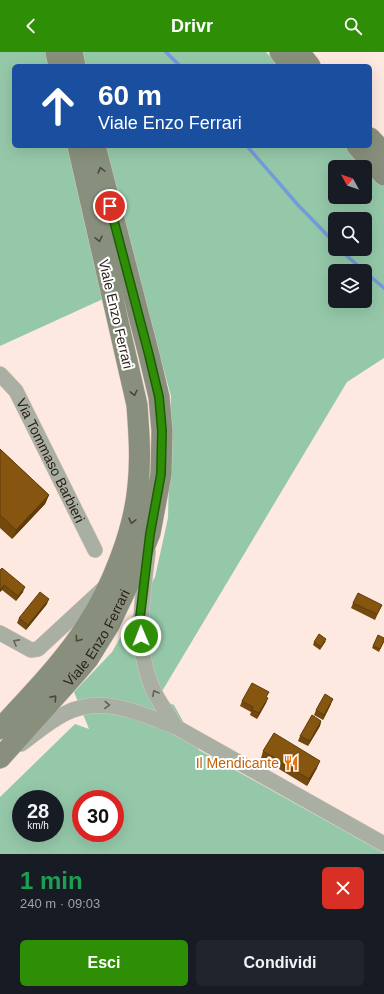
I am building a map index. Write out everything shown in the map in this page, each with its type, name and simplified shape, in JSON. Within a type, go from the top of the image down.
[{"type":"main road","points":[[56,52],[59,64]]},
{"type":"main road","points":[[72,52],[75,64]]},
{"type":"main road","points":[[280,52],[289,64]]},
{"type":"main road","points":[[299,52],[308,64]]},
{"type":"main road","points":[[372,140],[384,153]]},
{"type":"main road","name":"Viale Enzo Ferrari","points":[[0,729],[52,671],[86,627],[110,582],[123,550],[132,522],[138,487],[140,441],[137,405],[78,148]]},
{"type":"main road","name":"Viale Enzo Ferrari","points":[[0,759],[88,659],[103,635],[136,568],[150,534],[161,474],[162,431],[159,397],[96,148]]},
{"type":"main road","points":[[359,148],[384,174]]},
{"type":"street","name":"Via Tommaso Barbieri","points":[[0,374],[16,391],[95,550]]},
{"type":"street","points":[[150,534],[140,617],[142,655],[150,683],[176,727]]},
{"type":"street","points":[[0,633],[31,650],[38,649],[110,582]]},
{"type":"street","points":[[0,759],[63,714],[82,706],[92,704],[113,705],[144,714],[176,727],[384,844]]},
{"type":"green space","points":[[0,52],[266,52],[277,64],[12,64],[12,148],[352,148],[362,160],[328,160],[328,204],[372,204],[372,171],[384,185],[384,358],[347,382],[158,698],[174,705],[199,750],[384,854],[0,854],[0,797],[75,724],[89,729],[74,692],[112,652],[155,577],[168,518],[171,396],[136,271],[103,299],[0,346]]},
{"type":"building","points":[[0,449],[49,495],[16,530],[0,515]]},
{"type":"building","points":[[2,568],[25,587],[18,596],[4,585],[0,590],[0,570]]},
{"type":"building","points":[[40,592],[49,599],[28,625],[19,618]]},
{"type":"building","points":[[358,593],[382,605],[377,614],[353,603]]},
{"type":"building","points":[[319,634],[326,639],[321,647],[314,642]]},
{"type":"building","points":[[378,635],[384,638],[380,649],[373,646]]},
{"type":"building","points":[[252,683],[269,692],[266,697],[268,698],[259,713],[252,710],[253,707],[242,701]]},
{"type":"building","points":[[325,694],[333,699],[324,715],[316,710]]},
{"type":"building","points":[[312,715],[321,721],[310,741],[300,736]]},
{"type":"building","points":[[274,733],[320,761],[309,779],[263,751]]},
{"type":"waterway","points":[[166,52],[178,64]]},
{"type":"waterway","points":[[249,148],[298,205],[328,236]]},
{"type":"waterway","points":[[347,256],[356,264]]},
{"type":"waterway","points":[[372,278],[384,288]]},
{"type":"place","name":"Il Mendicante","points":[[291,763]]},
{"type":"route","points":[[110,206],[159,397],[162,431],[161,474],[150,534],[140,617],[141,636]]}]
